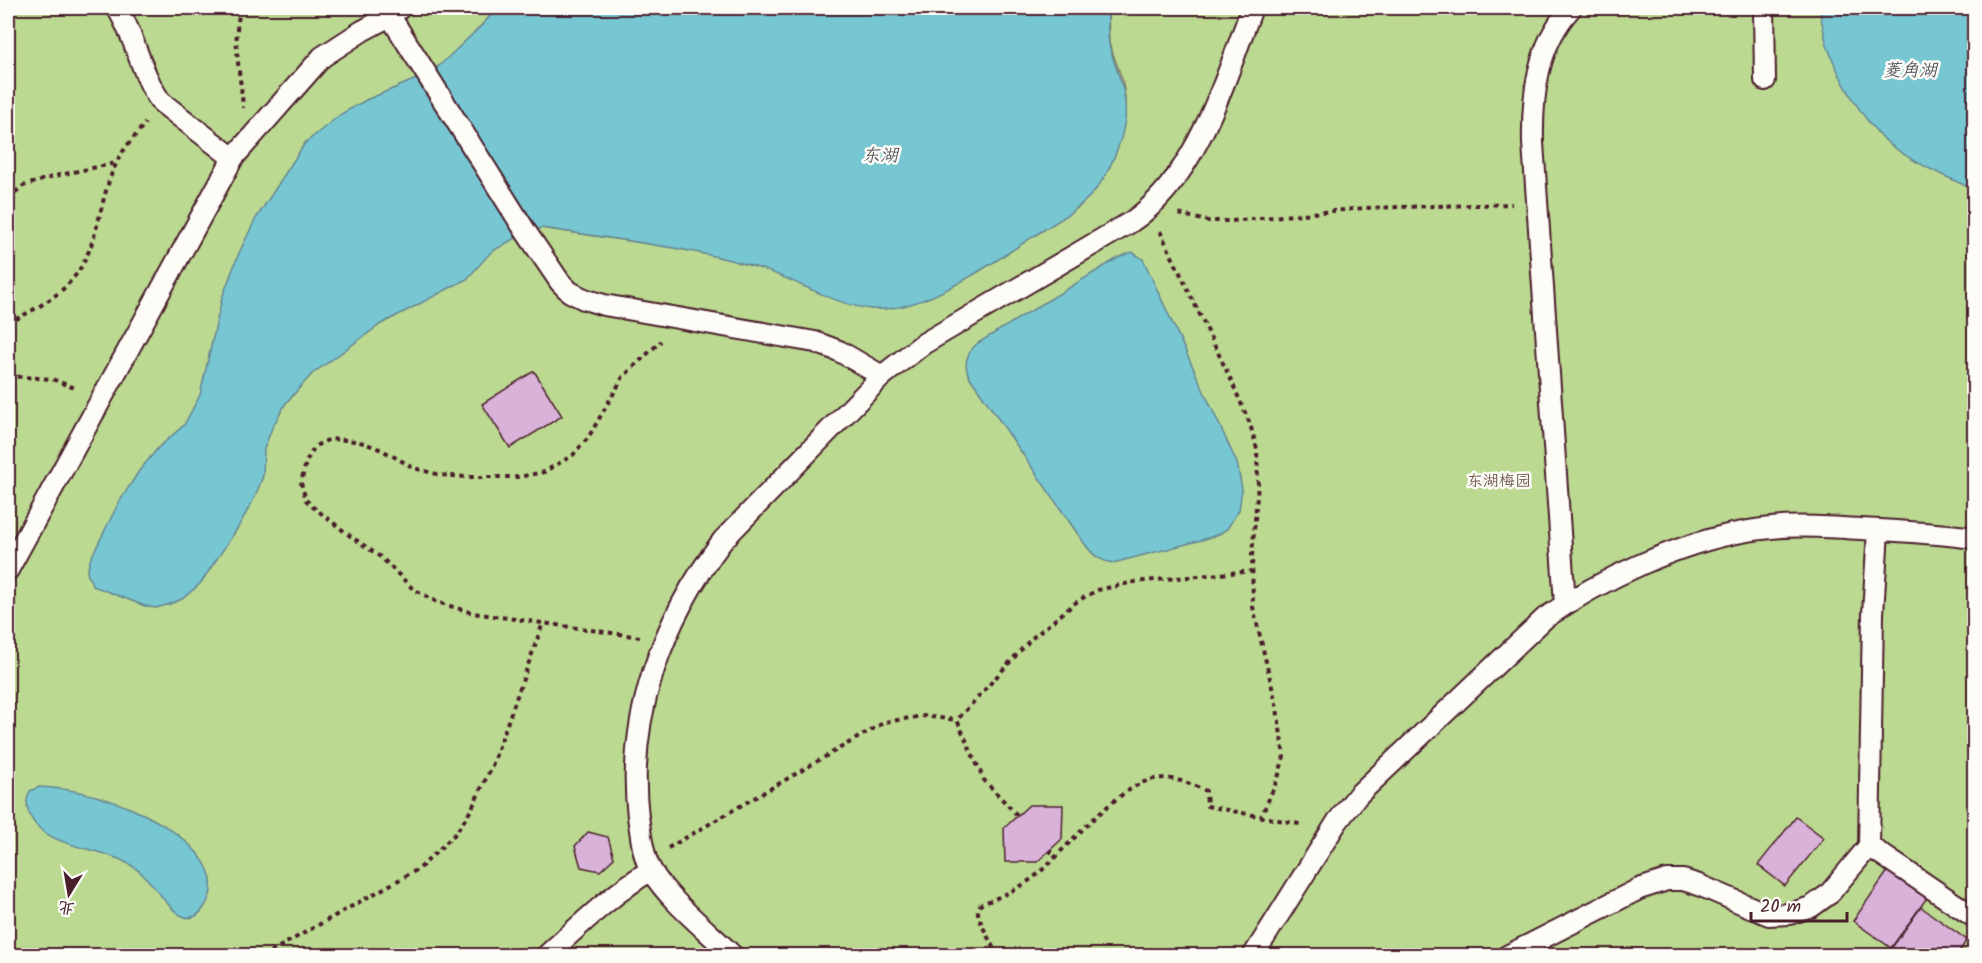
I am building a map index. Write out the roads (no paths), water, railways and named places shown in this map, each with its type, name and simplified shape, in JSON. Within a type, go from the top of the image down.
[{"type":"lane","points":[[117,8],[128,26],[153,91],[161,102],[239,152]]},
{"type":"lane","points":[[733,956],[667,891],[649,864],[640,826],[635,779],[645,701],[664,641],[680,604],[723,540],[882,376],[923,344],[1150,208],[1190,156],[1225,81],[1252,8]]},
{"type":"lane","points":[[1565,604],[1532,108],[1538,70],[1550,39],[1564,15],[1571,8]]},
{"type":"lane","points":[[1764,8],[1765,80]]},
{"type":"lane","points":[[8,570],[239,152],[322,57],[395,12],[427,73],[526,232],[560,282],[570,292],[604,305],[815,342],[839,351],[882,376]]},
{"type":"lane","points":[[1253,956],[1331,831],[1359,795],[1545,618],[1565,604],[1636,567],[1707,540],[1748,531],[1792,526],[1931,532],[1974,538]]},
{"type":"lane","points":[[1507,956],[1639,889],[1667,880],[1683,880],[1699,885],[1769,915],[1789,914],[1810,907],[1829,894],[1869,846],[1873,614],[1878,530]]},
{"type":"lane","points":[[1869,846],[1974,917]]},
{"type":"lane","points":[[546,956],[649,864]]},
{"type":"water","name":"东湖","points":[[498,8],[1108,8],[1109,44],[1125,98],[1125,119],[1114,158],[1104,177],[1093,193],[1079,206],[954,286],[912,304],[891,308],[871,309],[842,302],[781,276],[700,253],[542,228],[526,232],[491,252],[467,279],[381,324],[312,374],[286,403],[272,428],[264,449],[263,476],[255,497],[237,529],[200,584],[182,599],[156,608],[93,586],[87,573],[90,560],[118,504],[139,471],[158,448],[184,425],[200,395],[222,298],[239,253],[255,220],[305,143],[341,114],[439,66]]},
{"type":"water","name":"菱角湖","points":[[1819,8],[1974,8],[1974,190],[1906,156],[1877,132],[1852,98],[1839,73],[1828,48]]},
{"type":"water","points":[[1132,252],[1143,259],[1237,463],[1242,489],[1239,510],[1227,529],[1219,534],[1113,563],[1096,556],[1084,543],[969,376],[966,363],[971,350],[978,343],[1118,258]]},
{"type":"water","points":[[39,787],[75,791],[110,801],[146,815],[177,834],[191,846],[210,875],[211,890],[205,906],[197,915],[189,918],[182,916],[166,903],[136,868],[115,857],[72,845],[46,833],[36,824],[27,807],[30,791]]},
{"type":"park label","name":"东湖梅园","points":[[1499,481]]}]
